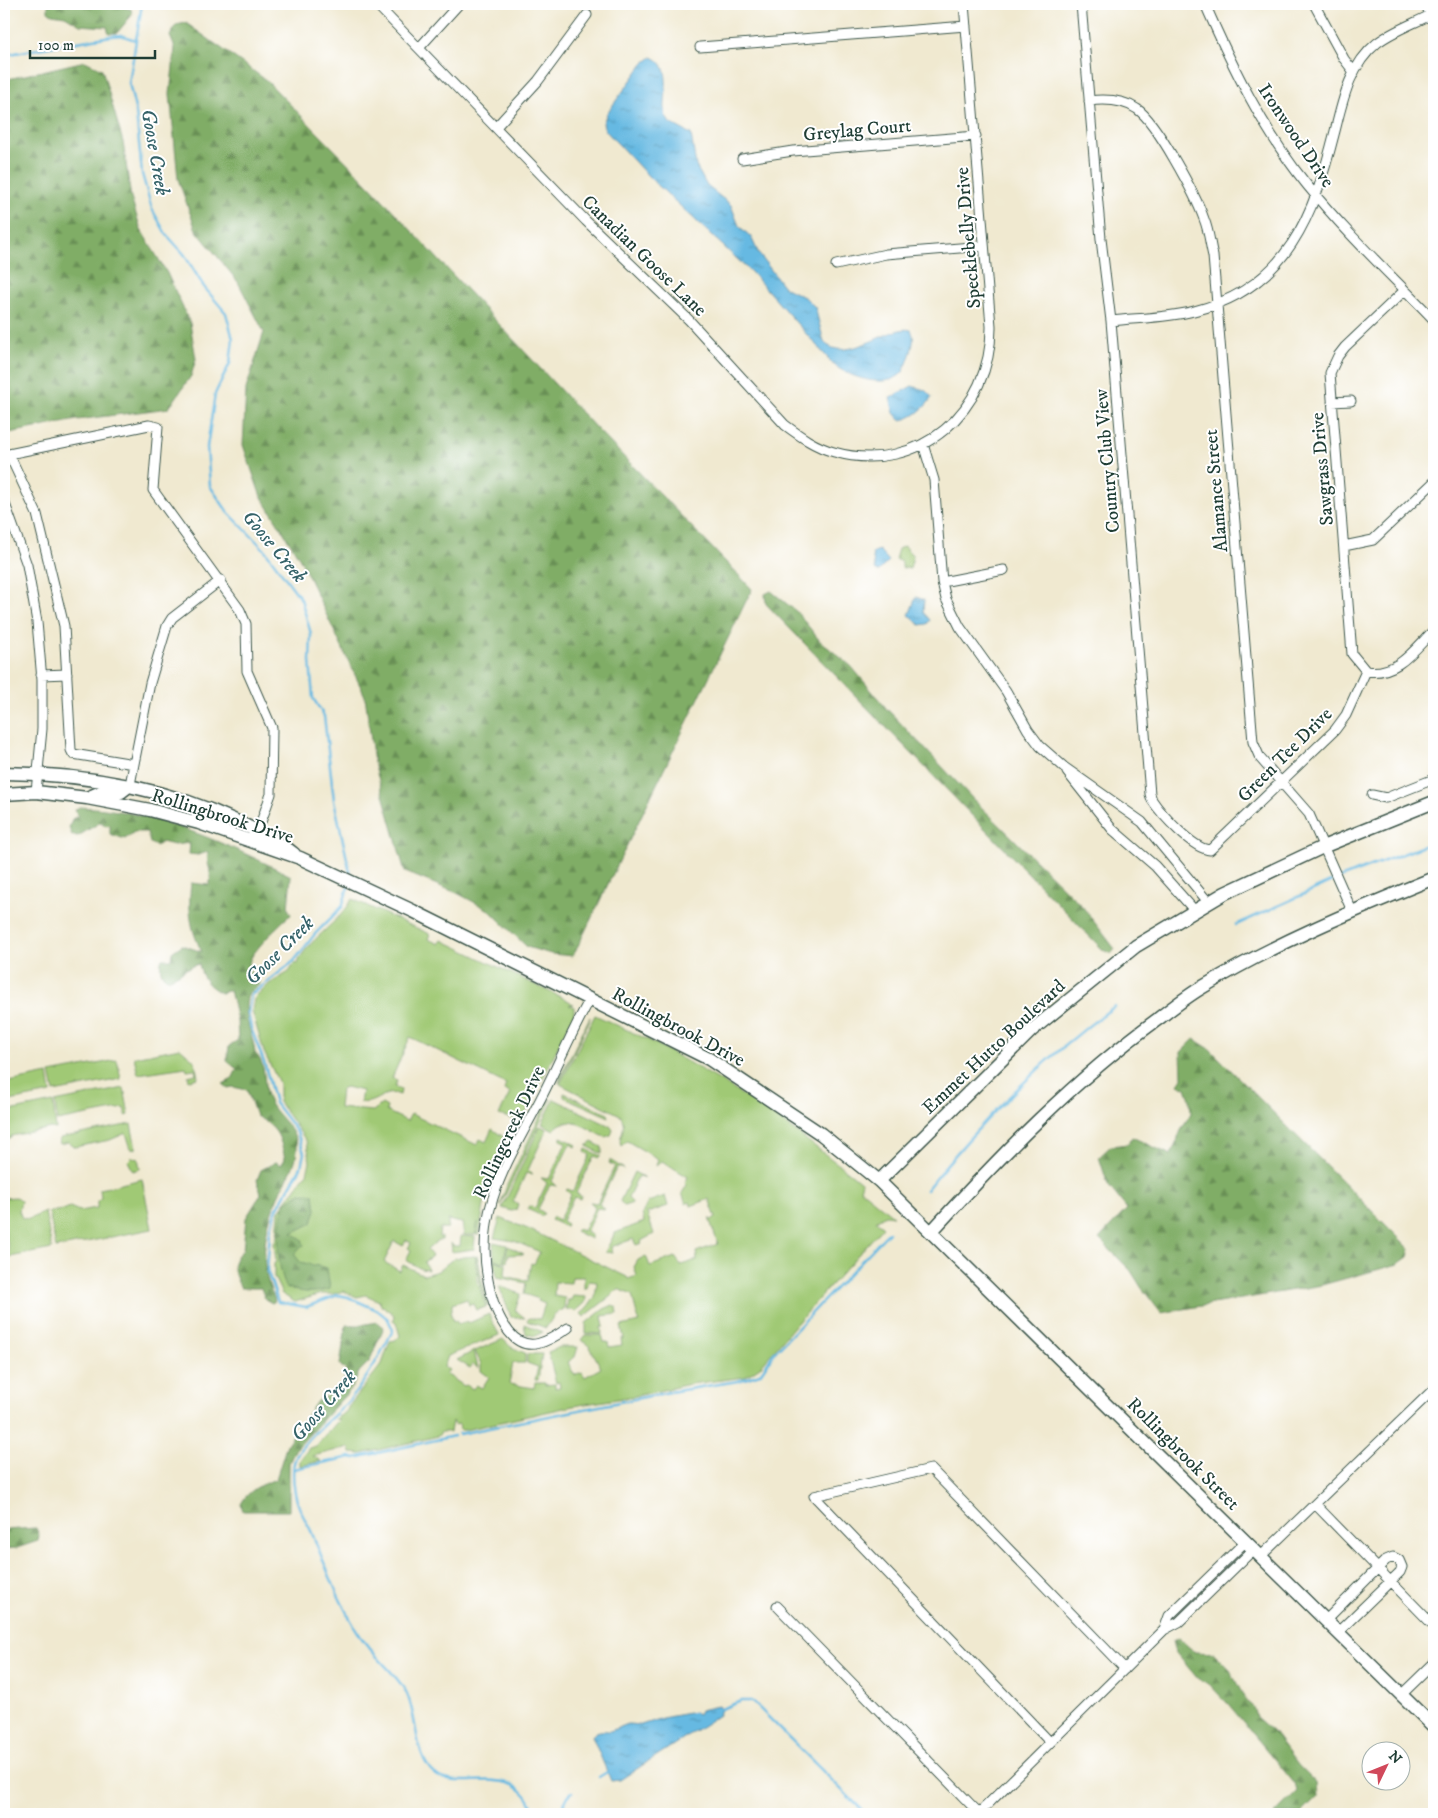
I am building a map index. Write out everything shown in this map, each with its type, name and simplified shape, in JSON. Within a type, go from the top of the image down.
[{"type":"main road","name":"Rollingbrook Drive","points":[[4,772],[37,773],[130,784],[219,813],[282,844],[300,858]]},
{"type":"main road","points":[[87,798],[101,792],[121,792],[130,784]]},
{"type":"main road","name":"Rollingbrook Drive","points":[[4,794],[36,792],[87,798],[158,812],[300,858],[413,911],[709,1058],[821,1134],[879,1181],[906,1206]]},
{"type":"main road","name":"Emmet Hutto Boulevard","points":[[879,1181],[1006,1054],[1061,1005],[1136,946],[1209,903],[1325,846],[1434,802]]},
{"type":"main road","points":[[932,1231],[1036,1122],[1118,1048],[1200,988],[1280,944],[1352,911],[1434,878]]},
{"type":"main road","name":"Rollingbrook Street","points":[[906,1206],[1434,1728]]},
{"type":"street","name":"Canadian Goose Lane","points":[[376,4],[586,221],[689,320],[785,425],[801,437],[825,449],[849,455],[879,456],[908,450],[923,444]]},
{"type":"street","points":[[419,48],[459,4]]},
{"type":"street","name":"Specklebelly Drive","points":[[923,444],[958,418],[975,395],[986,369],[991,333],[964,4]]},
{"type":"street","name":"Country Club View","points":[[1080,4],[1100,239],[1111,321],[1150,794],[1155,805],[1191,841],[1204,850],[1210,850],[1237,825]]},
{"type":"street","name":"Ironwood Drive","points":[[1205,4],[1235,68],[1266,123],[1317,196],[1434,320]]},
{"type":"street","points":[[1314,4],[1339,52],[1354,72]]},
{"type":"street","points":[[1111,321],[1194,311],[1216,304],[1252,285],[1284,254],[1300,233],[1317,196],[1345,92],[1354,72],[1378,43],[1433,14],[1425,4]]},
{"type":"street","points":[[496,127],[538,80],[587,15]]},
{"type":"street","points":[[700,47],[966,26]]},
{"type":"street","name":"Alamance Street","points":[[1089,101],[1115,101],[1128,104],[1138,110],[1154,126],[1198,203],[1205,222],[1213,256],[1251,729],[1260,758],[1309,814],[1325,846],[1352,911]]},
{"type":"street","name":"Greylag Court","points":[[742,159],[793,151],[976,136]]},
{"type":"street","points":[[836,265],[886,254],[984,246]]},
{"type":"street","name":"Sawgrass Drive","points":[[1366,671],[1352,654],[1330,373],[1338,356],[1405,290]]},
{"type":"street","points":[[1332,402],[1351,401]]},
{"type":"street","points":[[134,764],[73,754],[71,750],[64,628],[37,514],[6,454],[149,425],[158,427],[153,490],[221,580],[244,618],[247,671],[272,728],[271,794],[252,843]]},
{"type":"street","points":[[923,444],[934,480],[942,582],[946,599],[960,627],[1006,691],[1028,730],[1040,746],[1064,768],[1142,822],[1209,903]]},
{"type":"street","points":[[1344,546],[1373,540],[1434,482]]},
{"type":"street","points":[[4,501],[8,526],[29,574],[37,624],[41,674],[42,729],[36,792]]},
{"type":"street","points":[[942,582],[1004,570]]},
{"type":"street","points":[[130,784],[150,683],[167,626],[172,618],[221,580]]},
{"type":"street","points":[[1366,671],[1382,673],[1395,667],[1434,630]]},
{"type":"street","name":"Green Tee Drive","points":[[1237,825],[1346,716],[1366,671]]},
{"type":"street","points":[[41,674],[66,674]]},
{"type":"street","points":[[1064,768],[1112,829],[1155,866],[1195,911]]},
{"type":"street","points":[[1372,795],[1386,798],[1434,778]]},
{"type":"street","name":"Rollingcreek Drive","points":[[568,1328],[542,1344],[531,1346],[514,1338],[499,1315],[489,1289],[484,1260],[485,1232],[488,1210],[501,1178],[590,999]]},
{"type":"street","points":[[777,1606],[979,1813],[1164,1630],[1179,1622],[1254,1549],[1315,1504],[1434,1389]]},
{"type":"street","points":[[1050,1742],[814,1496],[931,1469],[1125,1669]]},
{"type":"street","points":[[1315,1504],[1434,1626]]},
{"type":"street","points":[[1326,1620],[1386,1560],[1393,1557],[1400,1560],[1402,1567],[1390,1581],[1338,1632]]},
{"type":"street","points":[[1402,1695],[1434,1663]]},
{"type":"green space","points":[[48,4],[123,4],[122,7],[131,9],[132,15],[117,33],[109,33],[107,27],[80,25],[65,16],[52,14],[48,11]]},
{"type":"green space","points":[[186,23],[266,80],[368,184],[595,427],[752,589],[573,956],[551,954],[527,947],[489,910],[457,893],[405,872],[374,763],[365,696],[300,559],[260,494],[243,445],[246,389],[264,332],[238,282],[196,230],[178,179],[170,94],[175,48],[170,36],[176,25]]},
{"type":"green space","points":[[85,61],[102,69],[123,142],[131,198],[141,230],[167,273],[190,323],[196,359],[191,376],[169,408],[77,420],[4,434],[4,80]]},
{"type":"green space","points":[[904,546],[913,556],[910,569],[902,568],[902,562],[895,559],[898,549]]},
{"type":"green space","points":[[771,591],[797,612],[820,641],[851,666],[886,708],[973,799],[1082,906],[1115,949],[1111,954],[1103,950],[766,604],[765,594]]},
{"type":"green space","points":[[79,807],[106,809],[161,821],[241,852],[291,876],[288,908],[291,915],[269,935],[251,958],[249,964],[250,973],[260,983],[248,995],[246,1005],[247,1019],[255,1053],[262,1063],[268,1099],[289,1127],[297,1144],[294,1163],[275,1202],[267,1229],[265,1257],[266,1271],[275,1301],[272,1303],[265,1299],[261,1288],[241,1288],[234,1272],[236,1258],[243,1250],[246,1218],[261,1194],[257,1180],[261,1170],[276,1162],[281,1165],[285,1159],[277,1133],[256,1116],[247,1090],[233,1087],[228,1088],[223,1084],[232,1079],[237,1069],[227,1061],[229,1046],[238,1040],[237,1021],[230,990],[221,993],[213,988],[204,978],[199,964],[167,979],[161,970],[162,959],[171,959],[172,952],[182,945],[202,952],[192,927],[190,892],[191,883],[209,885],[211,876],[207,857],[208,852],[198,855],[189,854],[190,843],[174,845],[162,842],[156,846],[150,843],[147,832],[134,832],[125,839],[110,834],[110,825],[106,826],[101,822],[78,836],[72,835],[69,828],[72,819],[78,816],[75,810]]},
{"type":"green space","points":[[352,899],[430,934],[428,939],[439,944],[442,940],[569,1001],[573,1004],[569,1005],[574,1007],[574,1014],[525,1115],[519,1121],[499,1115],[510,1093],[504,1090],[506,1084],[410,1037],[392,1078],[397,1080],[395,1087],[401,1090],[400,1095],[394,1093],[384,1095],[365,1103],[360,1102],[362,1091],[346,1087],[341,1089],[339,1108],[373,1111],[382,1104],[387,1107],[386,1111],[407,1121],[411,1114],[477,1145],[480,1139],[486,1142],[492,1129],[508,1140],[509,1148],[486,1197],[483,1196],[485,1199],[479,1235],[476,1235],[478,1222],[475,1235],[464,1235],[462,1223],[448,1220],[448,1228],[440,1228],[439,1237],[442,1237],[442,1240],[438,1240],[427,1250],[432,1256],[424,1262],[428,1270],[421,1269],[406,1260],[411,1250],[408,1248],[411,1243],[406,1240],[403,1246],[394,1241],[384,1262],[400,1271],[403,1265],[424,1275],[438,1271],[454,1258],[475,1256],[478,1282],[486,1307],[476,1310],[473,1304],[469,1305],[467,1299],[452,1304],[452,1310],[450,1311],[453,1321],[456,1320],[458,1324],[468,1321],[469,1323],[489,1314],[499,1335],[448,1356],[444,1367],[449,1370],[446,1374],[464,1386],[466,1385],[473,1389],[476,1385],[482,1388],[489,1377],[481,1371],[481,1364],[475,1351],[503,1339],[511,1347],[525,1353],[525,1363],[513,1363],[509,1384],[534,1388],[535,1383],[545,1383],[545,1385],[555,1384],[555,1388],[560,1387],[559,1382],[556,1383],[548,1352],[560,1347],[578,1347],[575,1357],[568,1362],[574,1375],[582,1372],[585,1377],[601,1368],[590,1347],[582,1340],[586,1335],[602,1335],[604,1342],[608,1342],[609,1347],[622,1345],[621,1339],[624,1338],[621,1326],[639,1322],[632,1295],[618,1289],[584,1317],[581,1314],[595,1298],[597,1282],[589,1281],[587,1288],[584,1288],[584,1277],[572,1277],[571,1283],[555,1282],[554,1296],[565,1298],[564,1309],[555,1314],[546,1328],[527,1321],[529,1318],[540,1319],[545,1304],[538,1301],[539,1299],[524,1294],[526,1283],[497,1277],[494,1260],[506,1264],[505,1276],[528,1281],[531,1263],[534,1264],[540,1252],[514,1241],[494,1238],[500,1218],[528,1229],[628,1279],[637,1276],[634,1267],[638,1260],[646,1256],[650,1266],[675,1257],[681,1265],[697,1260],[696,1252],[718,1244],[709,1218],[711,1220],[716,1218],[709,1199],[691,1206],[690,1202],[686,1204],[682,1193],[687,1185],[685,1183],[688,1177],[662,1161],[656,1166],[658,1159],[627,1141],[621,1146],[620,1138],[623,1124],[620,1115],[560,1084],[595,1015],[653,1042],[721,1081],[783,1122],[855,1177],[862,1183],[860,1189],[893,1216],[885,1215],[876,1221],[883,1227],[760,1367],[745,1377],[690,1384],[636,1396],[573,1406],[465,1430],[460,1430],[459,1424],[454,1425],[452,1421],[450,1432],[441,1432],[438,1436],[361,1454],[351,1453],[349,1447],[313,1456],[321,1461],[300,1466],[300,1460],[309,1448],[316,1446],[339,1420],[335,1419],[346,1412],[382,1364],[390,1341],[396,1340],[400,1336],[396,1322],[393,1320],[394,1315],[382,1307],[379,1301],[366,1295],[357,1297],[343,1291],[334,1294],[321,1294],[295,1302],[282,1294],[274,1277],[274,1264],[276,1261],[274,1244],[277,1236],[279,1211],[307,1173],[310,1162],[307,1142],[279,1102],[279,1083],[264,1052],[252,1011],[254,999],[269,984],[289,972],[295,963],[298,964],[307,948],[340,915]]},
{"type":"green space","points":[[590,1017],[589,1021],[559,1083],[560,1077]]},
{"type":"green space","points":[[1194,1039],[1210,1049],[1410,1249],[1408,1257],[1398,1264],[1322,1285],[1161,1313],[1131,1271],[1099,1239],[1127,1209],[1108,1185],[1099,1157],[1111,1146],[1128,1144],[1132,1137],[1171,1155],[1182,1128],[1191,1113],[1190,1099],[1186,1088],[1178,1084],[1182,1078],[1181,1052]]},
{"type":"green space","points":[[180,1048],[195,1061],[198,1078],[189,1080],[188,1076],[196,1074],[195,1069],[187,1070],[186,1067],[138,1074],[134,1057]]},
{"type":"green space","points":[[117,1060],[121,1079],[54,1092],[50,1073]]},
{"type":"green space","points":[[48,1074],[51,1093],[4,1102],[4,1083]]},
{"type":"green space","points":[[124,1088],[129,1115],[126,1116],[124,1108],[57,1121],[55,1102]]},
{"type":"green space","points":[[564,1093],[608,1114],[609,1117],[564,1097]]},
{"type":"green space","points":[[551,1099],[500,1206],[507,1185],[547,1102]]},
{"type":"green space","points":[[554,1099],[610,1126],[613,1130],[611,1135],[605,1137],[572,1122],[560,1125],[554,1130],[542,1124]]},
{"type":"green space","points":[[53,1102],[56,1129],[51,1128],[11,1136],[11,1138],[7,1139],[4,1127],[4,1112]]},
{"type":"green space","points":[[131,1124],[136,1148],[131,1149],[126,1133],[110,1140],[75,1147],[68,1142],[60,1144],[59,1141],[60,1138]]},
{"type":"green space","points":[[540,1126],[547,1129],[528,1170],[533,1175],[526,1173],[513,1202],[518,1204],[516,1210],[512,1211],[502,1208]]},
{"type":"green space","points":[[561,1137],[577,1145],[575,1147],[570,1144],[552,1181],[557,1186],[550,1185],[538,1209],[544,1213],[542,1216],[527,1209],[529,1206],[535,1208],[547,1183],[541,1178],[549,1179],[566,1143],[561,1140]]},
{"type":"green space","points":[[592,1142],[602,1147],[602,1154],[587,1146]]},
{"type":"green space","points":[[586,1149],[601,1156],[599,1158],[594,1156],[576,1193],[581,1196],[580,1199],[574,1197],[562,1221],[567,1224],[566,1227],[551,1220],[553,1217],[559,1220],[571,1195],[566,1190],[573,1191],[590,1155],[585,1152]]},
{"type":"green space","points":[[132,1157],[138,1158],[140,1169],[133,1171],[128,1161]]},
{"type":"green space","points":[[610,1160],[624,1169],[617,1167],[599,1204],[605,1209],[597,1208],[586,1232],[591,1235],[591,1239],[575,1231],[577,1229],[583,1231],[595,1207],[590,1202],[597,1203],[615,1166],[609,1163]]},
{"type":"green space","points":[[634,1172],[645,1178],[638,1176],[628,1198],[633,1203],[624,1206],[620,1201]]},
{"type":"green space","points":[[142,1179],[152,1229],[56,1248],[49,1212],[70,1207],[79,1211],[97,1208],[97,1201],[101,1198],[100,1189]]},
{"type":"green space","points":[[299,1193],[314,1194],[316,1210],[312,1223],[292,1233],[302,1239],[304,1245],[294,1254],[300,1262],[327,1268],[330,1289],[318,1292],[297,1291],[286,1287],[282,1276],[278,1246],[284,1204]]},
{"type":"green space","points":[[665,1196],[668,1206],[647,1213],[654,1234],[641,1241],[642,1243],[636,1245],[633,1239],[611,1247],[613,1253],[605,1252],[615,1233],[644,1222],[642,1214],[648,1202]]},
{"type":"green space","points":[[16,1197],[21,1201],[19,1211],[22,1218],[29,1219],[45,1212],[52,1249],[10,1257],[4,1224],[4,1198]]},
{"type":"green space","points":[[461,1236],[475,1237],[474,1249],[452,1252],[451,1243],[453,1246],[460,1246]]},
{"type":"green space","points":[[493,1242],[507,1245],[503,1262],[494,1259]]},
{"type":"green space","points":[[508,1246],[524,1254],[508,1255],[507,1262],[504,1262]]},
{"type":"green space","points":[[476,1256],[478,1257],[482,1282],[489,1304],[487,1306],[480,1282]]},
{"type":"green space","points":[[499,1286],[521,1294],[515,1310],[525,1318],[511,1317]]},
{"type":"green space","points":[[573,1296],[586,1297],[585,1303],[576,1311],[566,1309],[568,1300],[571,1300]]},
{"type":"green space","points":[[613,1305],[617,1308],[618,1314],[602,1316],[604,1327],[601,1327],[602,1334],[586,1333],[586,1323],[604,1309]]},
{"type":"green space","points":[[377,1322],[384,1327],[369,1362],[359,1372],[352,1388],[295,1450],[289,1463],[289,1511],[243,1511],[241,1504],[252,1491],[276,1479],[287,1444],[317,1401],[329,1395],[344,1381],[346,1371],[340,1365],[346,1325]]},
{"type":"green space","points":[[524,1324],[543,1332],[535,1336],[526,1334]]},
{"type":"green space","points":[[474,1351],[478,1368],[473,1364],[470,1368],[457,1360]]},
{"type":"green space","points":[[527,1354],[542,1354],[538,1380],[535,1380],[538,1367],[527,1363]]},
{"type":"green space","points":[[36,1528],[39,1535],[38,1541],[17,1548],[4,1549],[4,1530]]},
{"type":"green space","points":[[1178,1638],[1195,1652],[1214,1653],[1229,1668],[1246,1701],[1253,1707],[1256,1717],[1272,1731],[1298,1765],[1316,1783],[1317,1798],[1301,1814],[1274,1814],[1297,1791],[1295,1784],[1229,1705],[1209,1684],[1198,1679],[1176,1653],[1173,1641]]},
{"type":"water","points":[[652,57],[659,61],[666,75],[666,117],[670,123],[691,134],[696,166],[707,186],[731,205],[739,226],[751,237],[759,254],[784,287],[806,298],[815,307],[824,342],[833,348],[844,349],[856,347],[892,332],[903,329],[911,330],[913,338],[911,352],[902,373],[887,381],[868,380],[849,374],[834,365],[751,272],[649,177],[605,130],[603,123],[607,113],[643,64]]},
{"type":"water","points":[[912,386],[925,390],[932,397],[918,412],[909,418],[900,420],[894,413],[890,398]]},
{"type":"water","points":[[879,550],[889,561],[878,572],[875,570],[872,553]]},
{"type":"water","points":[[916,597],[924,600],[923,612],[930,620],[927,624],[920,625],[909,615]]},
{"type":"water","points":[[718,1706],[721,1709],[719,1715],[620,1780],[611,1781],[592,1736],[596,1732],[610,1731],[628,1724],[641,1725],[662,1718],[694,1712],[698,1714],[700,1710]]},
{"type":"waterway","name":"Goose Creek","points":[[142,4],[129,83],[136,113],[142,174],[152,209],[166,234],[184,254],[204,287],[226,313],[233,339],[230,363],[215,394],[207,447],[210,486],[227,511],[264,549],[301,599],[311,634],[310,661],[313,698],[324,716],[334,800],[351,877]]},
{"type":"waterway","points":[[4,55],[111,36],[121,35],[135,40]]},
{"type":"waterway","points":[[1340,878],[1434,842]]},
{"type":"waterway","points":[[1236,925],[1335,880]]},
{"type":"waterway","name":"Goose Creek","points":[[349,884],[342,907],[315,934],[294,961],[251,995],[248,1012],[251,1028],[265,1065],[275,1103],[297,1132],[304,1153],[301,1167],[275,1212],[270,1232],[267,1270],[278,1302],[306,1307],[338,1295],[348,1297],[377,1310],[388,1319],[393,1330],[360,1387],[346,1404],[309,1439],[297,1455],[293,1473],[295,1495],[353,1625],[366,1644],[405,1690],[412,1710],[419,1746],[428,1766],[435,1774],[446,1779],[460,1781],[489,1780],[503,1782],[516,1787],[527,1797],[535,1814]]},
{"type":"waterway","points":[[926,1190],[968,1140],[1014,1092],[1064,1047],[1115,1006]]},
{"type":"waterway","points":[[459,1434],[670,1392],[738,1381],[760,1374],[774,1353],[889,1232]]},
{"type":"waterway","points":[[294,1469],[351,1457],[355,1458],[454,1436]]},
{"type":"waterway","points":[[721,1709],[741,1701],[752,1701],[866,1814]]},
{"type":"waterway","points":[[599,1777],[607,1772]]},
{"type":"waterway","points":[[559,1814],[572,1792]]}]
